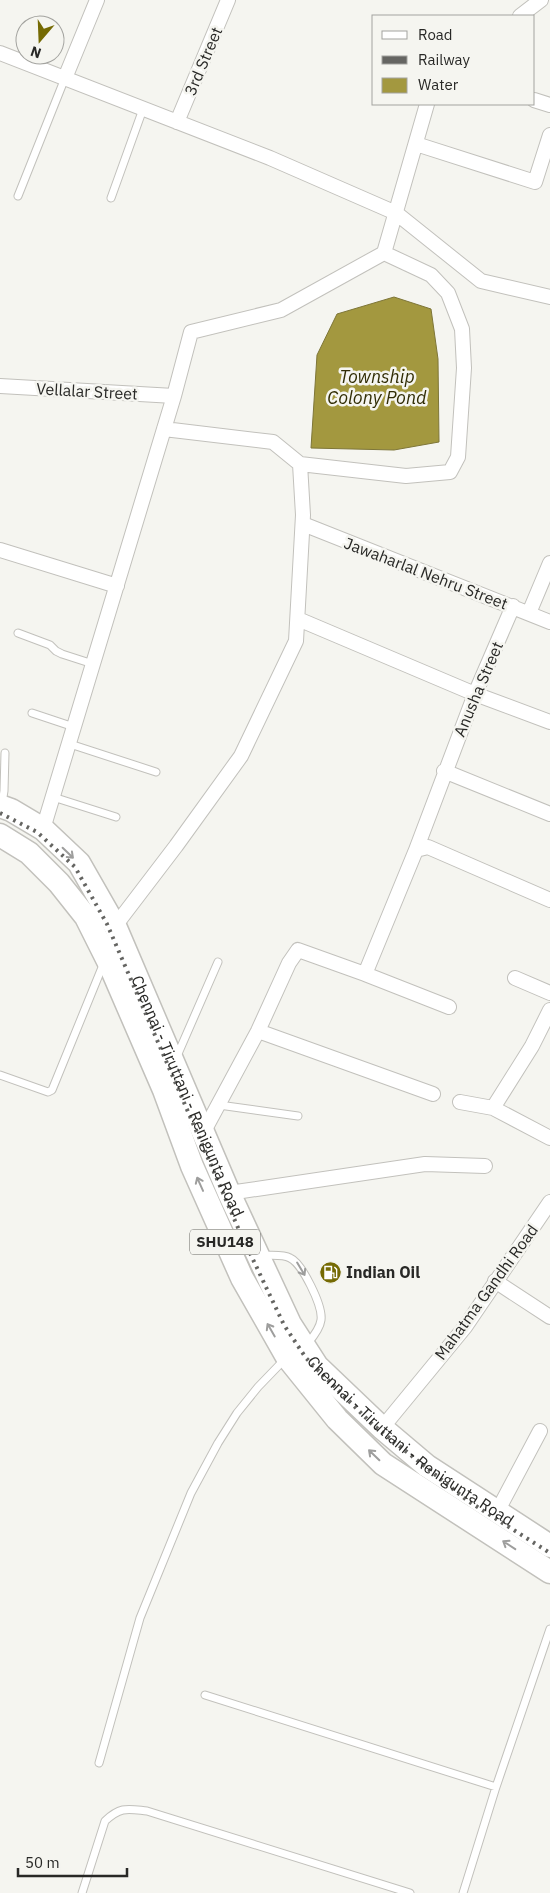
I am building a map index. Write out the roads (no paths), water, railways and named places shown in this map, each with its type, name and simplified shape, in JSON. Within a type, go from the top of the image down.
[{"type":"highway","name":"Chennai - Tiruttani - Renigunta Road","points":[[1,798],[11,810],[43,829],[79,863],[115,926],[229,1193],[290,1324],[296,1352],[318,1366],[382,1428],[427,1466],[550,1546]]},
{"type":"highway","name":"Chennai - Tiruttani - Renigunta Road","points":[[0,835],[29,853],[59,883],[86,917],[164,1090],[192,1166],[242,1278],[296,1352],[337,1419],[383,1464],[550,1572]]},
{"type":"street","points":[[65,78],[97,0]]},
{"type":"street","name":"3rd Street","points":[[176,122],[228,0]]},
{"type":"street","points":[[521,15],[541,0],[550,3]]},
{"type":"street","points":[[0,53],[270,158],[396,213],[481,281],[550,297]]},
{"type":"street","points":[[535,100],[550,105]]},
{"type":"street","points":[[43,829],[174,396],[191,332],[281,310],[384,253],[427,105]]},
{"type":"street","points":[[416,144],[535,182],[550,135]]},
{"type":"street","points":[[164,429],[273,442],[300,464],[406,476],[450,472],[458,457],[464,368],[462,329],[448,293],[431,275],[384,253]]},
{"type":"street","name":"Vellalar Street","points":[[0,386],[174,396]]},
{"type":"street","points":[[115,926],[241,756],[296,641],[302,524],[300,464]]},
{"type":"street","name":"Jawaharlal Nehru Street","points":[[302,524],[529,612],[550,622]]},
{"type":"street","points":[[0,550],[117,586]]},
{"type":"street","points":[[529,612],[550,562]]},
{"type":"street","name":"Anusha Street","points":[[365,974],[416,850],[444,771],[513,606]]},
{"type":"street","points":[[298,619],[475,694],[550,722]]},
{"type":"street","points":[[444,771],[550,814]]},
{"type":"street","points":[[416,850],[428,847],[550,900]]},
{"type":"street","points":[[203,1133],[258,1031],[289,963],[298,950],[449,1007]]},
{"type":"street","points":[[515,978],[550,993]]},
{"type":"street","points":[[493,1108],[532,1046],[550,1010]]},
{"type":"street","points":[[258,1031],[433,1094]]},
{"type":"street","points":[[460,1102],[493,1108],[550,1138]]},
{"type":"street","points":[[229,1193],[425,1164],[485,1166]]},
{"type":"street","name":"Mahatma Gandhi Road","points":[[382,1428],[465,1327],[550,1202]]},
{"type":"street","points":[[495,1281],[550,1317]]},
{"type":"street","points":[[498,1512],[540,1431]]},
{"type":"lane","points":[[18,196],[65,78]]},
{"type":"lane","points":[[111,198],[143,109]]},
{"type":"lane","points":[[18,633],[50,645],[62,654],[94,664]]},
{"type":"lane","points":[[32,713],[75,728]]},
{"type":"lane","points":[[70,744],[156,772]]},
{"type":"lane","points":[[1,798],[5,754]]},
{"type":"lane","points":[[53,797],[116,818]]},
{"type":"lane","points":[[0,1076],[40,1091],[48,1092],[52,1090],[106,958]]},
{"type":"lane","points":[[174,1064],[218,962]]},
{"type":"lane","points":[[219,1105],[298,1116]]},
{"type":"lane","points":[[99,1763],[140,1618],[191,1493],[218,1443],[237,1413],[258,1387],[314,1334],[321,1320],[320,1306],[298,1263],[289,1257],[258,1255]]},
{"type":"lane","points":[[463,1893],[496,1787],[550,1629]]},
{"type":"lane","points":[[205,1696],[496,1787]]},
{"type":"lane","points":[[82,1893],[105,1821],[114,1813],[124,1808],[147,1811],[410,1893]]},
{"type":"water","name":"Township Colony Pond","points":[[394,297],[431,309],[438,359],[439,442],[394,450],[311,448],[317,355],[337,314]]},
{"type":"railway","points":[[0,813],[37,832],[75,867],[107,924],[239,1230],[284,1325],[306,1358],[372,1424],[468,1501],[550,1553]]},
{"type":"place","name":"Indian Oil","points":[[330,1272]]}]
